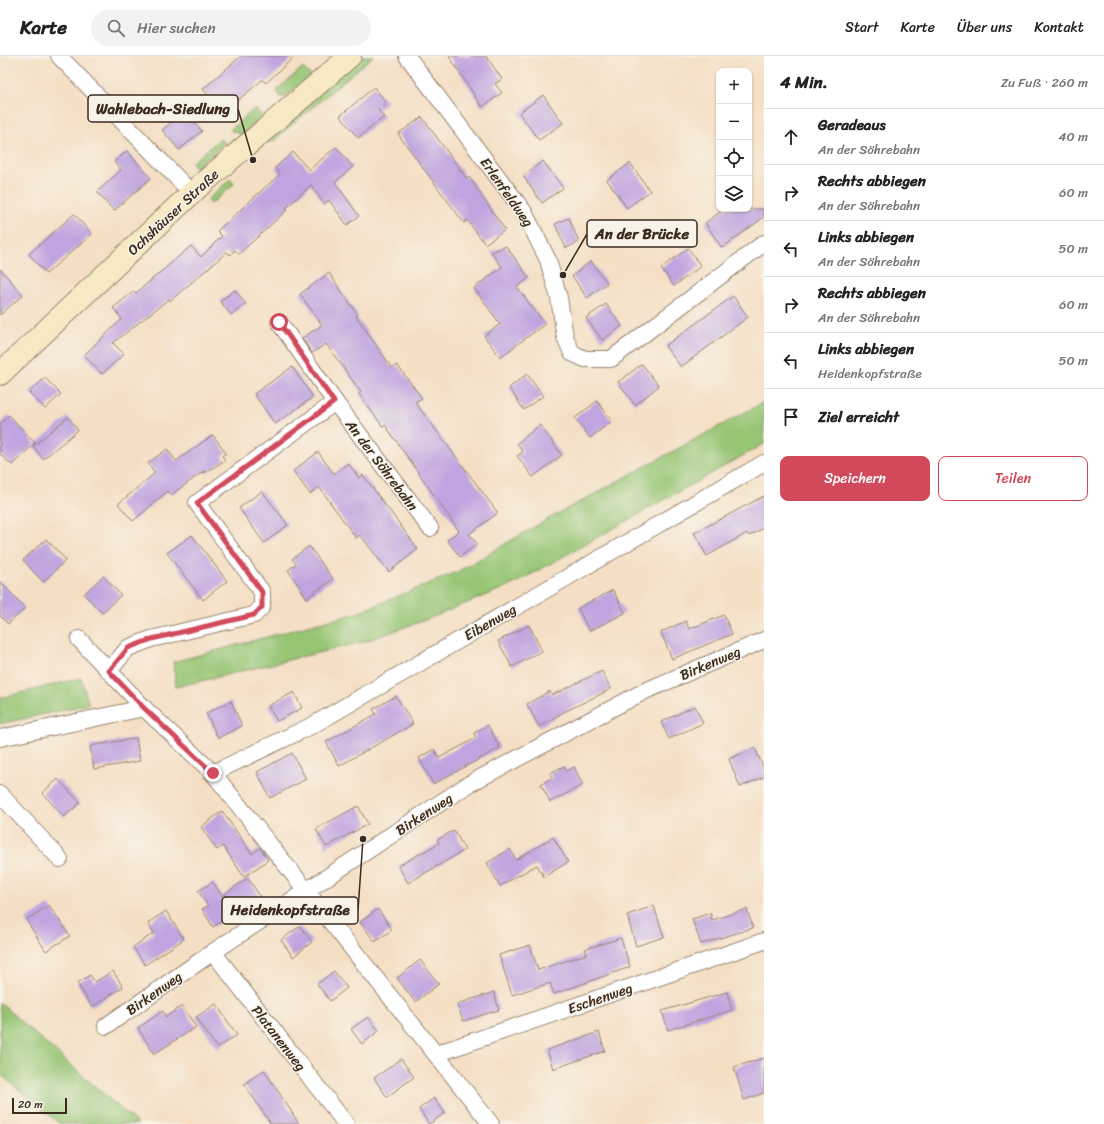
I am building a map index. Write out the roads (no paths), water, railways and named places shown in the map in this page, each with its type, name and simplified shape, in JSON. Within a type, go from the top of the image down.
[{"type":"main road","name":"Ochshäuser Straße","points":[[0,374],[195,190],[350,56]]},
{"type":"street","points":[[59,56],[183,184]]},
{"type":"street","name":"Erlenfeldweg","points":[[407,56],[524,212],[548,260],[559,298],[565,338],[572,353],[585,359],[611,359],[764,243]]},
{"type":"street","name":"An der Söhrebahn","points":[[279,322],[334,402],[430,528]]},
{"type":"street","points":[[109,671],[128,648],[152,639],[254,615],[262,607],[262,592],[197,503],[334,402]]},
{"type":"street","name":"Eibenweg","points":[[213,773],[313,725],[764,463]]},
{"type":"street","points":[[79,639],[144,708],[213,773],[305,892],[491,1124]]},
{"type":"street","name":"Birkenweg","points":[[106,1026],[213,952],[470,784],[645,691],[764,640]]},
{"type":"street","points":[[0,738],[144,708]]},
{"type":"street","points":[[0,794],[60,859]]},
{"type":"street","name":"Eschenweg","points":[[436,1054],[764,941]]},
{"type":"street","name":"Platanenweg","points":[[213,952],[346,1124]]},
{"type":"place","name":"Wahlebach-Siedlung","points":[[253,160]]},
{"type":"place","name":"An der Brücke","points":[[563,275]]},
{"type":"place","name":"Heidenkopfstraße","points":[[363,839]]}]
